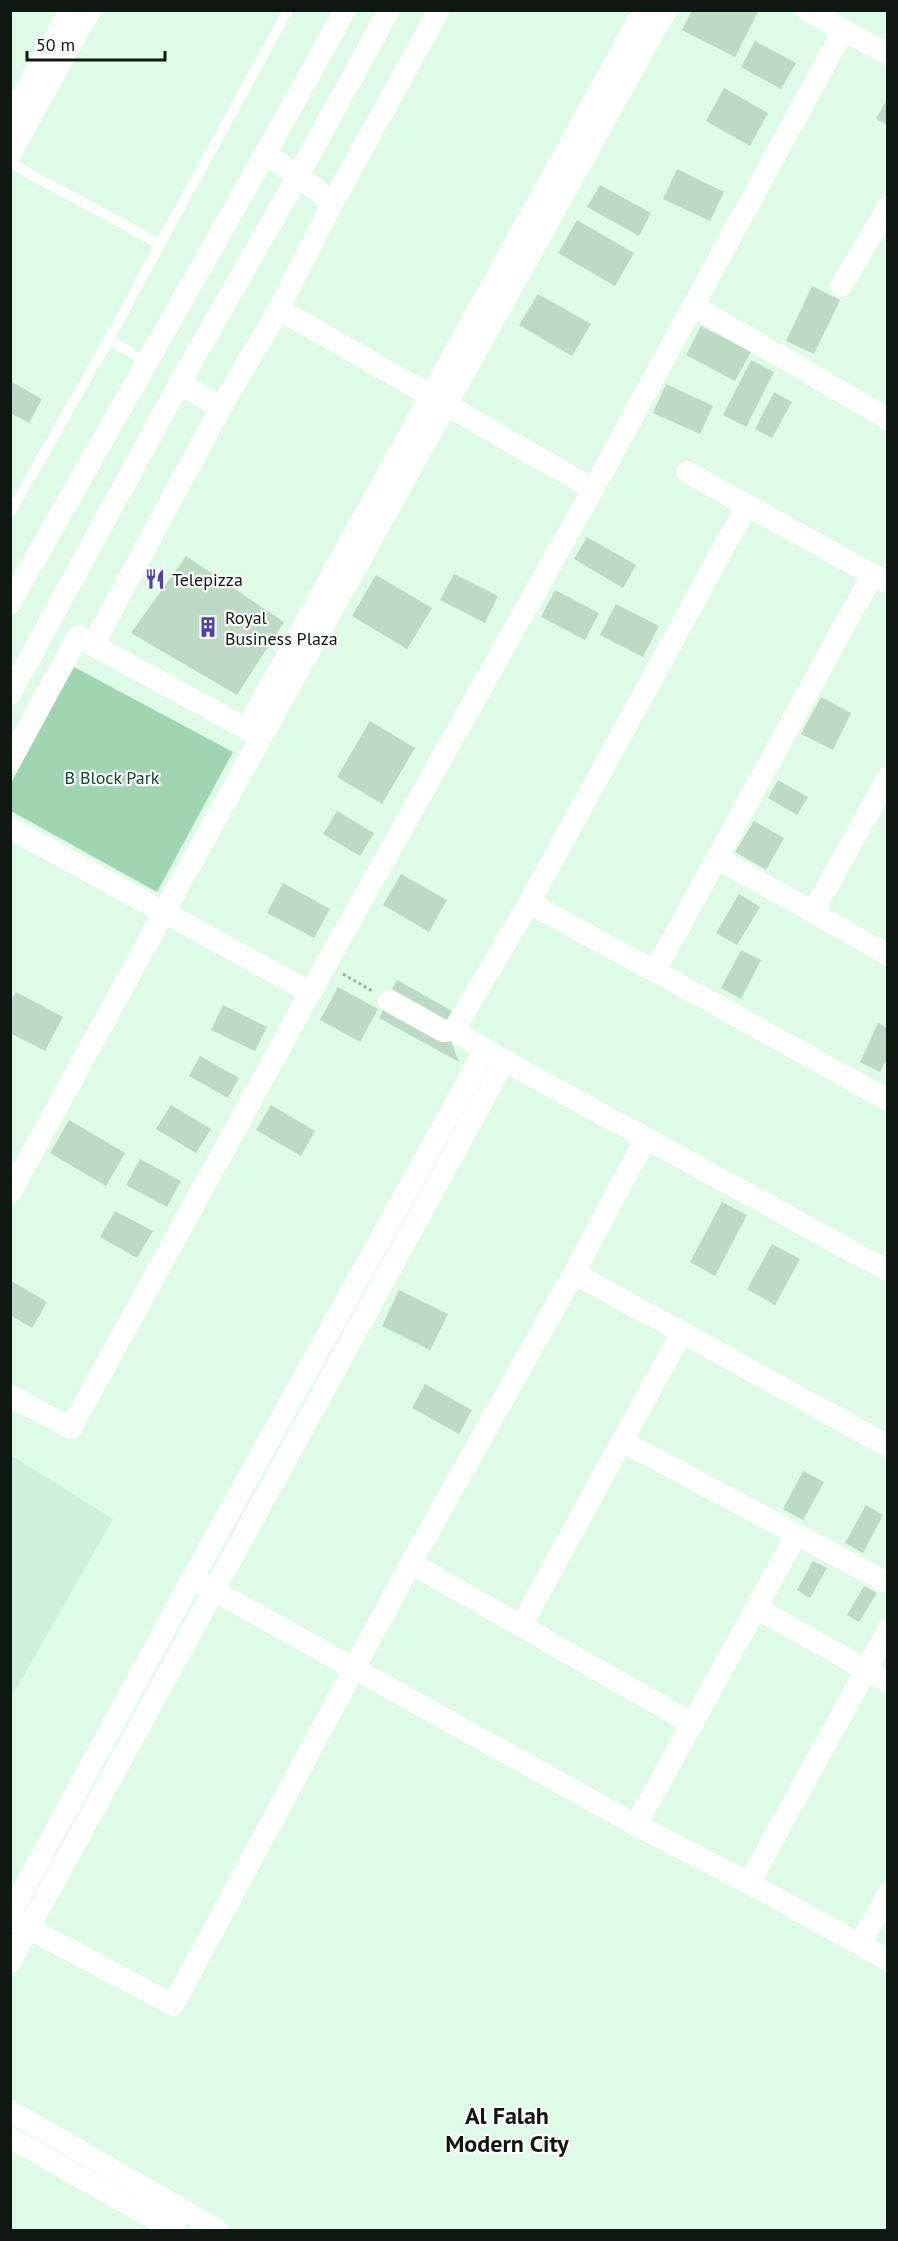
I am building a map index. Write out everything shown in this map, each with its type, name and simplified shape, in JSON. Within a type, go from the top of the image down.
[{"type":"street","points":[[10,118],[70,10]]},
{"type":"street","points":[[10,154],[90,10]]},
{"type":"street","points":[[10,603],[267,154],[345,10]]},
{"type":"street","points":[[10,694],[179,384],[298,176],[389,10]]},
{"type":"street","points":[[93,645],[221,407],[279,309],[333,202],[439,10]]},
{"type":"street","points":[[439,401],[644,10]]},
{"type":"street","points":[[10,1192],[164,912],[254,732],[439,401],[666,10]]},
{"type":"street","points":[[817,13],[843,31],[888,54]]},
{"type":"street","points":[[10,1396],[71,1428],[310,992],[593,489],[843,31]]},
{"type":"street","points":[[267,154],[333,202]]},
{"type":"street","points":[[841,286],[888,207]]},
{"type":"street","points":[[694,306],[888,419]]},
{"type":"street","points":[[279,309],[593,489]]},
{"type":"street","points":[[179,384],[221,407]]},
{"type":"street","points":[[655,971],[717,858],[880,579],[687,471]]},
{"type":"street","points":[[454,1030],[529,903],[747,506]]},
{"type":"street","points":[[10,760],[78,636],[254,732]]},
{"type":"street","points":[[813,912],[888,777]]},
{"type":"street","points":[[10,828],[310,992]]},
{"type":"street","points":[[717,858],[888,955]]},
{"type":"street","points":[[529,903],[888,1100]]},
{"type":"street","points":[[389,1001],[443,1031],[454,1030],[485,1050],[888,1271]]},
{"type":"street","points":[[10,1962],[17,1920],[192,1579],[485,1050]]},
{"type":"street","points":[[17,1920],[214,1591],[505,1060]]},
{"type":"street","points":[[17,1920],[172,2005],[411,1563],[574,1273],[646,1138]]},
{"type":"street","points":[[574,1273],[888,1446]]},
{"type":"street","points":[[521,1626],[681,1334]]},
{"type":"street","points":[[622,1440],[888,1583]]},
{"type":"street","points":[[636,1825],[796,1535]]},
{"type":"street","points":[[411,1563],[693,1724]]},
{"type":"street","points":[[192,1579],[636,1825],[749,1883],[888,1959]]},
{"type":"street","points":[[756,1608],[888,1682]]},
{"type":"street","points":[[749,1883],[888,1630]]},
{"type":"street","points":[[860,1944],[888,1894]]},
{"type":"street","points":[[10,2111],[218,2230]]},
{"type":"street","points":[[10,2138],[175,2230]]},
{"type":"lane","points":[[10,513],[109,339],[288,10]]},
{"type":"lane","points":[[10,164],[160,244]]},
{"type":"lane","points":[[109,339],[146,362]]},
{"type":"path","points":[[326,964],[389,1001]]},
{"type":"shaded area","points":[[11,1455],[113,1519],[11,1698]]},
{"type":"green space","name":"B Block Park","points":[[74,667],[233,752],[157,892],[11,811],[11,783]]},
{"type":"building","points":[[692,10],[759,10],[735,57],[682,30]]},
{"type":"building","points":[[755,41],[796,63],[781,89],[741,67]]},
{"type":"building","points":[[724,88],[768,113],[750,146],[706,121]]},
{"type":"building","points":[[888,97],[888,125],[876,119]]},
{"type":"building","points":[[677,169],[724,192],[710,221],[663,199]]},
{"type":"building","points":[[600,185],[651,213],[639,236],[587,207]]},
{"type":"building","points":[[577,220],[634,253],[615,286],[558,253]]},
{"type":"building","points":[[812,286],[840,300],[814,354],[786,341]]},
{"type":"building","points":[[538,294],[591,324],[572,356],[519,325]]},
{"type":"building","points":[[701,326],[751,352],[735,381],[686,355]]},
{"type":"building","points":[[751,360],[774,372],[746,427],[723,415]]},
{"type":"building","points":[[10,381],[42,399],[29,423],[10,413]]},
{"type":"building","points":[[666,384],[713,406],[700,434],[653,413]]},
{"type":"building","points":[[774,392],[792,402],[772,438],[755,429]]},
{"type":"building","points":[[587,537],[636,565],[623,588],[574,559]]},
{"type":"building","name":"Royal Business Plaza","points":[[186,556],[284,622],[237,695],[131,633]]},
{"type":"building","points":[[454,574],[498,596],[485,623],[440,600]]},
{"type":"building","points":[[376,575],[432,608],[407,649],[352,616]]},
{"type":"building","points":[[555,590],[599,613],[585,640],[541,617]]},
{"type":"building","points":[[616,604],[659,626],[643,657],[600,635]]},
{"type":"building","points":[[821,697],[851,713],[833,750],[801,734]]},
{"type":"building","points":[[370,721],[415,748],[382,804],[337,777]]},
{"type":"building","points":[[778,780],[808,797],[797,815],[768,798]]},
{"type":"building","points":[[337,811],[374,833],[360,856],[323,834]]},
{"type":"building","points":[[754,821],[784,838],[766,870],[735,852]]},
{"type":"building","points":[[401,874],[447,900],[429,932],[383,905]]},
{"type":"building","points":[[283,883],[330,909],[314,938],[267,913]]},
{"type":"building","points":[[739,894],[760,907],[737,945],[716,933]]},
{"type":"building","points":[[741,950],[761,960],[741,999],[721,988]]},
{"type":"building","points":[[397,980],[452,1011],[447,1020],[392,989]]},
{"type":"building","points":[[338,987],[378,1009],[360,1042],[320,1020]]},
{"type":"building","points":[[16,992],[63,1017],[45,1051],[10,1033],[10,1002]]},
{"type":"building","points":[[223,1005],[267,1027],[255,1051],[211,1030]]},
{"type":"building","points":[[385,1006],[451,1041],[459,1062],[379,1018]]},
{"type":"building","points":[[878,1023],[888,1028],[888,1057],[880,1072],[860,1062]]},
{"type":"building","points":[[200,1056],[239,1078],[228,1098],[189,1076]]},
{"type":"building","points":[[171,1105],[211,1129],[196,1153],[156,1129]]},
{"type":"building","points":[[271,1105],[315,1131],[301,1156],[256,1130]]},
{"type":"building","points":[[69,1120],[125,1153],[106,1186],[50,1153]]},
{"type":"building","points":[[140,1159],[181,1181],[167,1207],[126,1185]]},
{"type":"building","points":[[722,1202],[747,1215],[715,1276],[690,1262]]},
{"type":"building","points":[[115,1211],[153,1231],[137,1258],[100,1237]]},
{"type":"building","points":[[772,1244],[800,1259],[775,1305],[747,1289]]},
{"type":"building","points":[[10,1280],[47,1302],[32,1328],[10,1315]]},
{"type":"building","points":[[399,1290],[448,1314],[430,1350],[382,1326]]},
{"type":"building","points":[[425,1384],[472,1410],[459,1434],[412,1408]]},
{"type":"building","points":[[803,1471],[824,1482],[803,1520],[783,1509]]},
{"type":"building","points":[[866,1505],[883,1515],[863,1553],[845,1543]]},
{"type":"building","points":[[813,1561],[827,1568],[810,1598],[797,1590]]},
{"type":"building","points":[[864,1586],[877,1593],[859,1622],[847,1615]]},
{"type":"place","name":"Telepizza","points":[[155,579]]},
{"type":"place","name":"Royal Business Plaza","points":[[208,627]]},
{"type":"district","name":"Al Falah Modern City","points":[[507,2129]]}]
